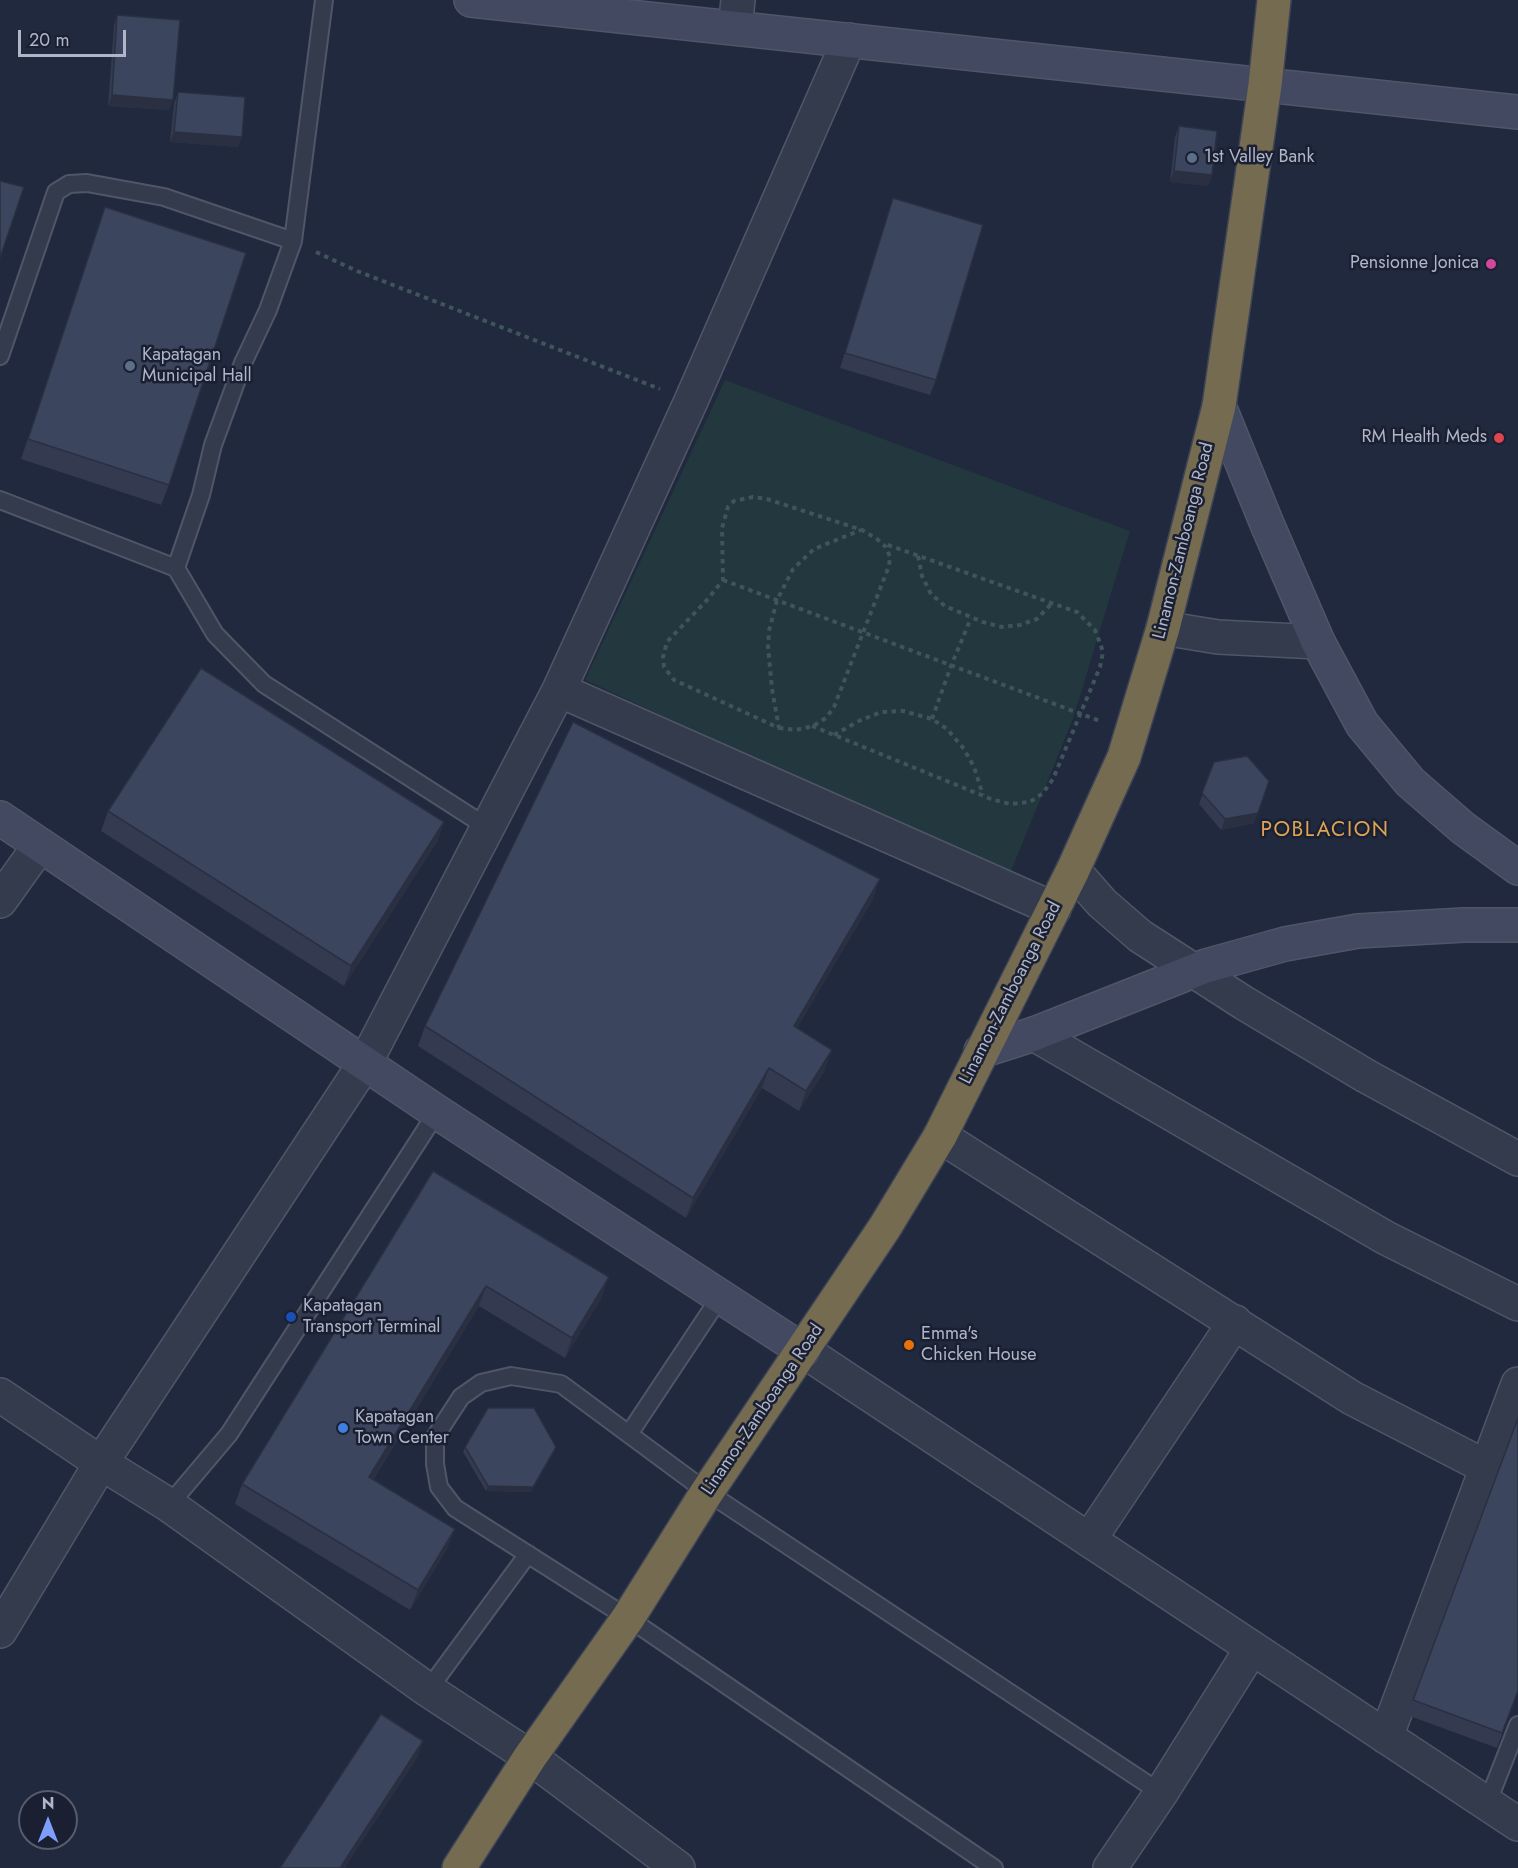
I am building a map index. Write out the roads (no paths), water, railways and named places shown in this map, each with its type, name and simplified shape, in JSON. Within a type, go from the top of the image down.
[{"type":"highway","name":"Linamon-Zamboanga Road","points":[[459,1868],[531,1757],[628,1618],[707,1492],[804,1351],[885,1227],[939,1136],[1054,909],[1124,757],[1163,628],[1219,406],[1265,85],[1274,0]]},
{"type":"street","points":[[471,0],[737,14],[849,40],[1518,112]]},
{"type":"street","points":[[0,1631],[100,1463],[365,1063],[559,690],[691,401],[849,40]]},
{"type":"street","points":[[1219,406],[1318,642],[1362,724],[1410,782],[1463,828],[1518,868]]},
{"type":"street","points":[[1163,628],[1218,637],[1318,642]]},
{"type":"street","points":[[559,690],[1054,909]]},
{"type":"street","points":[[0,818],[437,1112],[804,1351],[1518,1824]]},
{"type":"street","points":[[0,901],[40,845]]},
{"type":"street","points":[[1073,870],[1102,903],[1140,936],[1193,971],[1366,1076],[1518,1159]]},
{"type":"street","points":[[981,1051],[1034,1034],[1193,971],[1285,944],[1358,931],[1518,925]]},
{"type":"street","points":[[1034,1034],[1386,1238],[1518,1304]]},
{"type":"street","points":[[939,1136],[1352,1398],[1486,1467]]},
{"type":"street","points":[[1089,1540],[1235,1322]]},
{"type":"street","points":[[1386,1737],[1518,1384]]},
{"type":"street","points":[[0,1395],[100,1463],[169,1504],[428,1690],[531,1757],[678,1868]]},
{"type":"street","points":[[1110,1868],[1161,1793],[1252,1648]]},
{"type":"lane","points":[[176,568],[201,495],[213,445],[239,373],[268,310],[293,241],[324,0]]},
{"type":"lane","points":[[0,356],[56,192],[69,184],[87,183],[164,197],[293,241]]},
{"type":"lane","points":[[0,500],[176,568],[215,634],[264,684],[487,827]]},
{"type":"lane","points":[[169,1504],[229,1434],[437,1112]]},
{"type":"lane","points":[[629,1434],[720,1297]]},
{"type":"lane","points":[[994,1868],[628,1618],[455,1508],[439,1487],[435,1464],[435,1437],[461,1397],[481,1383],[511,1376],[561,1384],[707,1492],[1161,1793]]},
{"type":"lane","points":[[428,1690],[528,1554]]},
{"type":"lane","points":[[1487,1804],[1518,1725]]},
{"type":"place","name":"1st Valley Bank","points":[[1192,158]]},
{"type":"place","name":"Pensionne Jonica","points":[[1491,264]]},
{"type":"place","name":"Kapatagan Municipal Hall","points":[[130,366]]},
{"type":"place","name":"RM Health Meds","points":[[1499,438]]},
{"type":"place","name":"Kapatagan Transport Terminal","points":[[291,1317]]},
{"type":"place","name":"Emma's Chicken House","points":[[909,1345]]},
{"type":"place","name":"Kapatagan Town Center","points":[[343,1428]]},
{"type":"district","name":"POBLACION","points":[[1325,831]]}]
